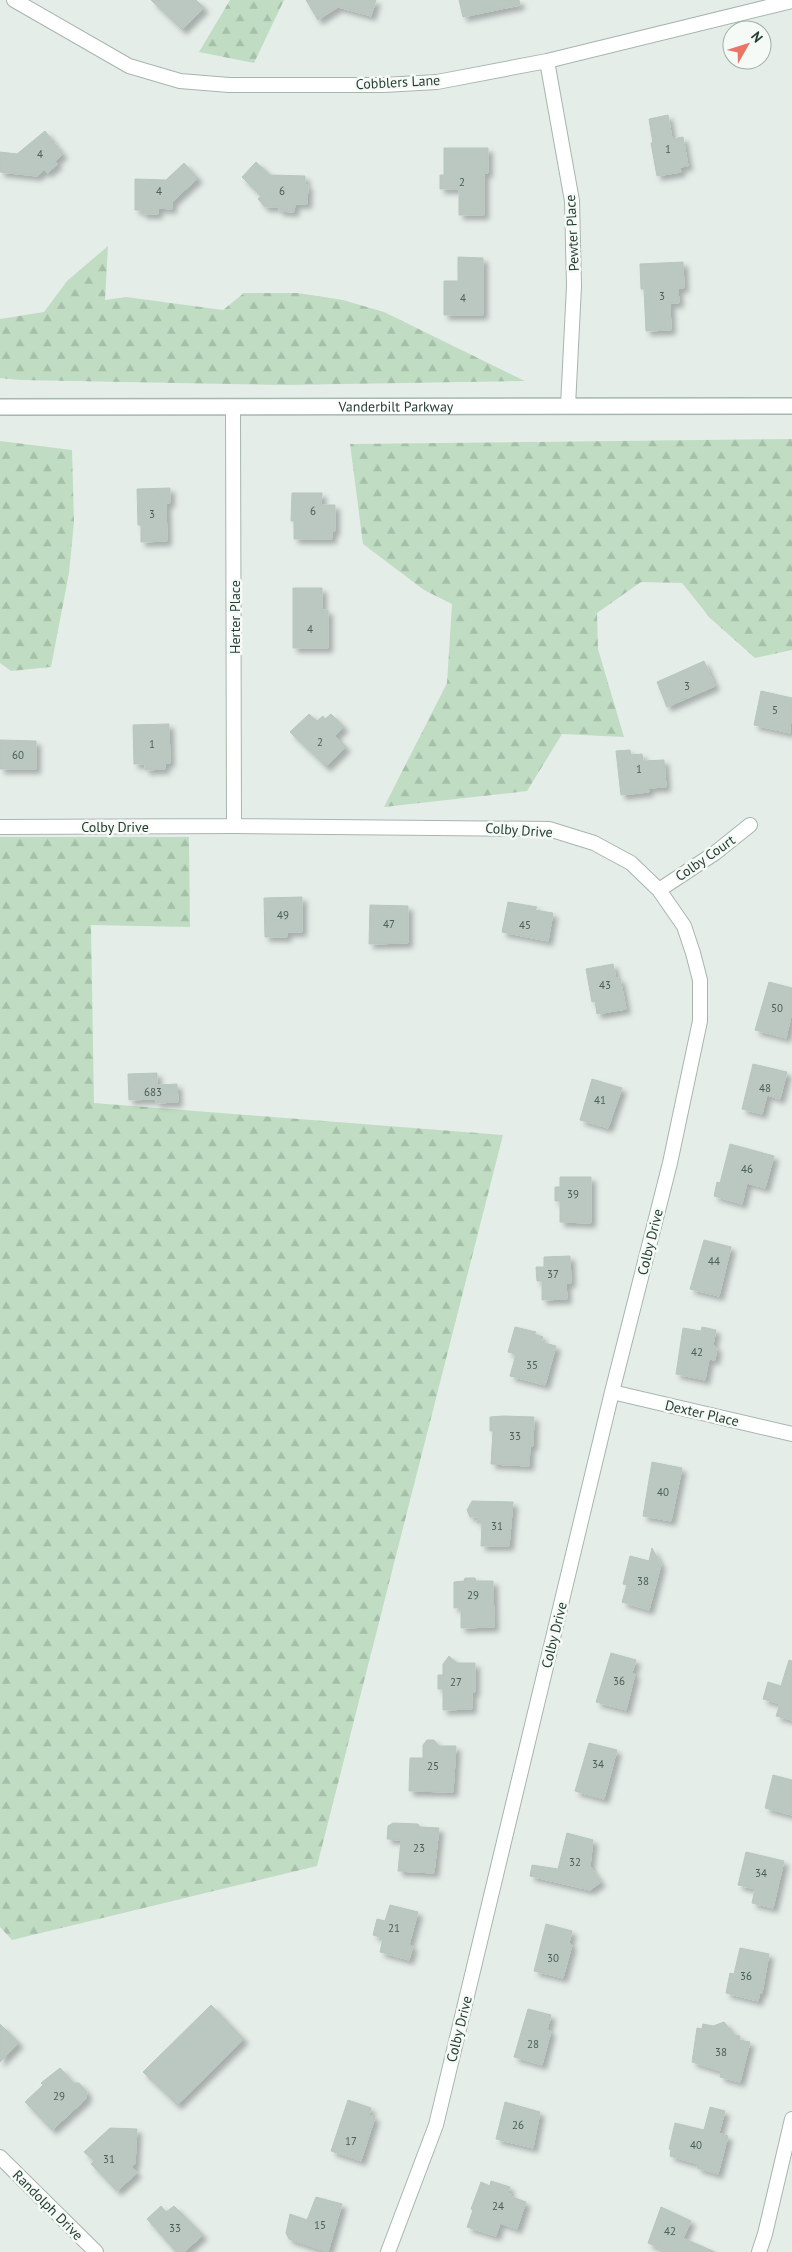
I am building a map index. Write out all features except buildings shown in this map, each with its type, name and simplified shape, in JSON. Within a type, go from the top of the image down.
[{"type":"main road","name":"Vanderbilt Parkway","points":[[0,407],[792,406]]},
{"type":"street","name":"Cobblers Lane","points":[[14,0],[129,66],[180,81],[229,85],[438,82],[547,61],[792,1]]},
{"type":"street","name":"Pewter Place","points":[[547,61],[572,201],[574,286],[568,406]]},
{"type":"street","name":"Herter Place","points":[[233,408],[234,826]]},
{"type":"street","name":"Colby Court","points":[[659,890],[715,853],[750,825]]},
{"type":"street","name":"Colby Drive","points":[[0,827],[234,826],[549,829],[594,843],[631,863],[659,890],[684,926],[694,953],[700,980],[700,1022],[670,1163],[612,1392],[436,2125],[388,2252]]},
{"type":"street","name":"Dexter Place","points":[[612,1392],[792,1434]]},
{"type":"street","points":[[759,2252],[792,2119]]},
{"type":"street","name":"Randolph Drive","points":[[0,2157],[96,2252]]},
{"type":"green space","points":[[230,0],[284,0],[254,63],[199,52]]},
{"type":"green space","points":[[108,246],[105,300],[126,297],[223,310],[244,293],[298,293],[343,300],[384,312],[525,381],[285,385],[20,380],[0,378],[0,319],[44,312],[67,281]]},
{"type":"green space","points":[[792,439],[792,650],[755,658],[710,618],[682,583],[641,582],[597,613],[598,649],[624,737],[562,734],[527,791],[384,807],[447,683],[452,604],[424,590],[363,544],[350,444]]},
{"type":"green space","points":[[0,441],[72,450],[74,522],[69,573],[51,667],[11,671],[0,663]]},
{"type":"green space","points":[[0,837],[189,837],[190,927],[91,925],[94,1103],[503,1135],[317,1866],[12,1940],[0,1927]]}]
